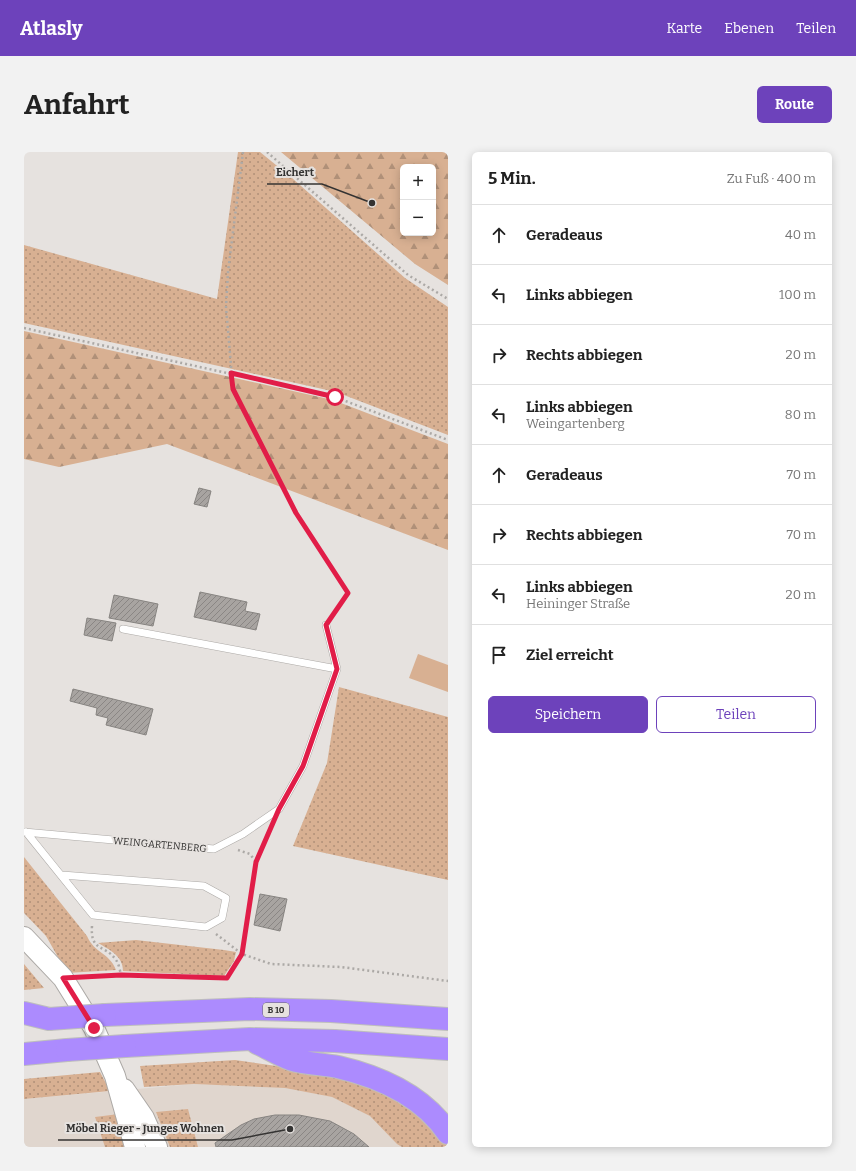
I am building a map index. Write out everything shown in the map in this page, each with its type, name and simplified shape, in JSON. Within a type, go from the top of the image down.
[{"type":"highway","name":"B 10","points":[[24,1022],[105,1015],[250,1009],[331,1011],[448,1019]]},
{"type":"highway","points":[[24,1013],[49,1019]]},
{"type":"highway","points":[[250,1040],[291,1059],[338,1067],[370,1076],[402,1091],[428,1108],[438,1118],[448,1133]]},
{"type":"highway","points":[[24,1054],[125,1046],[250,1040],[335,1041],[448,1049]]},
{"type":"main road","points":[[24,937],[63,978],[94,1028],[115,1076],[135,1147]]},
{"type":"main road","points":[[115,1076],[144,1118],[157,1147]]},
{"type":"lane","points":[[123,629],[337,669],[326,625]]},
{"type":"lane","name":"WEINGARTENBERG","points":[[25,832],[214,849],[243,834],[279,809],[303,766],[337,669]]},
{"type":"lane","points":[[25,832],[62,875],[93,915],[206,927],[222,918],[226,898],[204,886],[62,875]]},
{"type":"path","points":[[243,152],[228,272],[226,306],[233,389],[296,513],[348,593],[326,625]]},
{"type":"path","points":[[267,152],[408,275],[448,299]]},
{"type":"path","points":[[24,328],[335,397],[448,440]]},
{"type":"path","points":[[63,978],[121,975],[227,978],[242,954],[256,862],[279,809]]},
{"type":"path","points":[[93,915],[92,937],[95,944],[116,960],[121,975]]},
{"type":"path","points":[[206,927],[242,954],[272,964],[341,968],[448,981]]},
{"type":"shaded area","points":[[194,1084],[285,1088],[332,1097],[402,1130],[416,1147],[24,1147],[24,1099]]},
{"type":"green space","points":[[238,152],[260,152],[292,178],[405,278],[448,307],[448,435],[336,392],[24,323],[24,245],[217,299]]},
{"type":"green space","points":[[281,152],[448,152],[448,285],[415,264]]},
{"type":"green space","points":[[24,331],[333,400],[448,444],[448,550],[167,444],[59,467],[24,459]]},
{"type":"green space","points":[[418,654],[448,665],[448,692],[409,678]]},
{"type":"green space","points":[[339,687],[448,717],[448,880],[293,846],[327,763]]},
{"type":"green space","points":[[24,857],[87,936],[90,942],[110,960],[116,970],[67,973],[46,936],[24,913]]},
{"type":"green space","points":[[136,940],[236,952],[234,961],[224,976],[123,971],[121,961],[118,957],[98,943]]},
{"type":"green space","points":[[24,964],[44,988],[24,990]]},
{"type":"green space","points":[[235,1060],[351,1077],[385,1089],[439,1130],[448,1147],[402,1147],[397,1144],[370,1116],[332,1097],[285,1088],[194,1084],[144,1087],[140,1066]]},
{"type":"green space","points":[[100,1072],[110,1091],[24,1099],[24,1079]]},
{"type":"green space","points":[[188,1109],[198,1147],[170,1147],[156,1112]]},
{"type":"green space","points":[[119,1114],[129,1147],[105,1147],[95,1117]]},
{"type":"building","points":[[199,488],[211,491],[207,507],[194,504]]},
{"type":"building","points":[[200,592],[247,602],[245,611],[260,614],[256,630],[194,617]]},
{"type":"building","points":[[114,595],[158,604],[153,626],[109,618]]},
{"type":"building","points":[[87,618],[116,623],[112,641],[84,635]]},
{"type":"building","points":[[73,689],[153,709],[146,735],[106,725],[108,718],[96,715],[97,708],[70,701]]},
{"type":"building","points":[[260,894],[287,899],[280,931],[254,925]]},
{"type":"building","points":[[275,1115],[299,1115],[330,1121],[354,1134],[369,1147],[216,1147],[215,1143],[241,1125],[254,1119]]},
{"type":"place","name":"Eichert","points":[[372,203]]},
{"type":"place","name":"Möbel Rieger - Junges Wohnen","points":[[290,1129]]},
{"type":"route","points":[[94,1028],[63,978],[121,975],[227,978],[242,954],[256,862],[279,809],[303,766],[337,669],[326,625],[348,593],[296,513],[233,389],[231,373],[335,397]]}]
